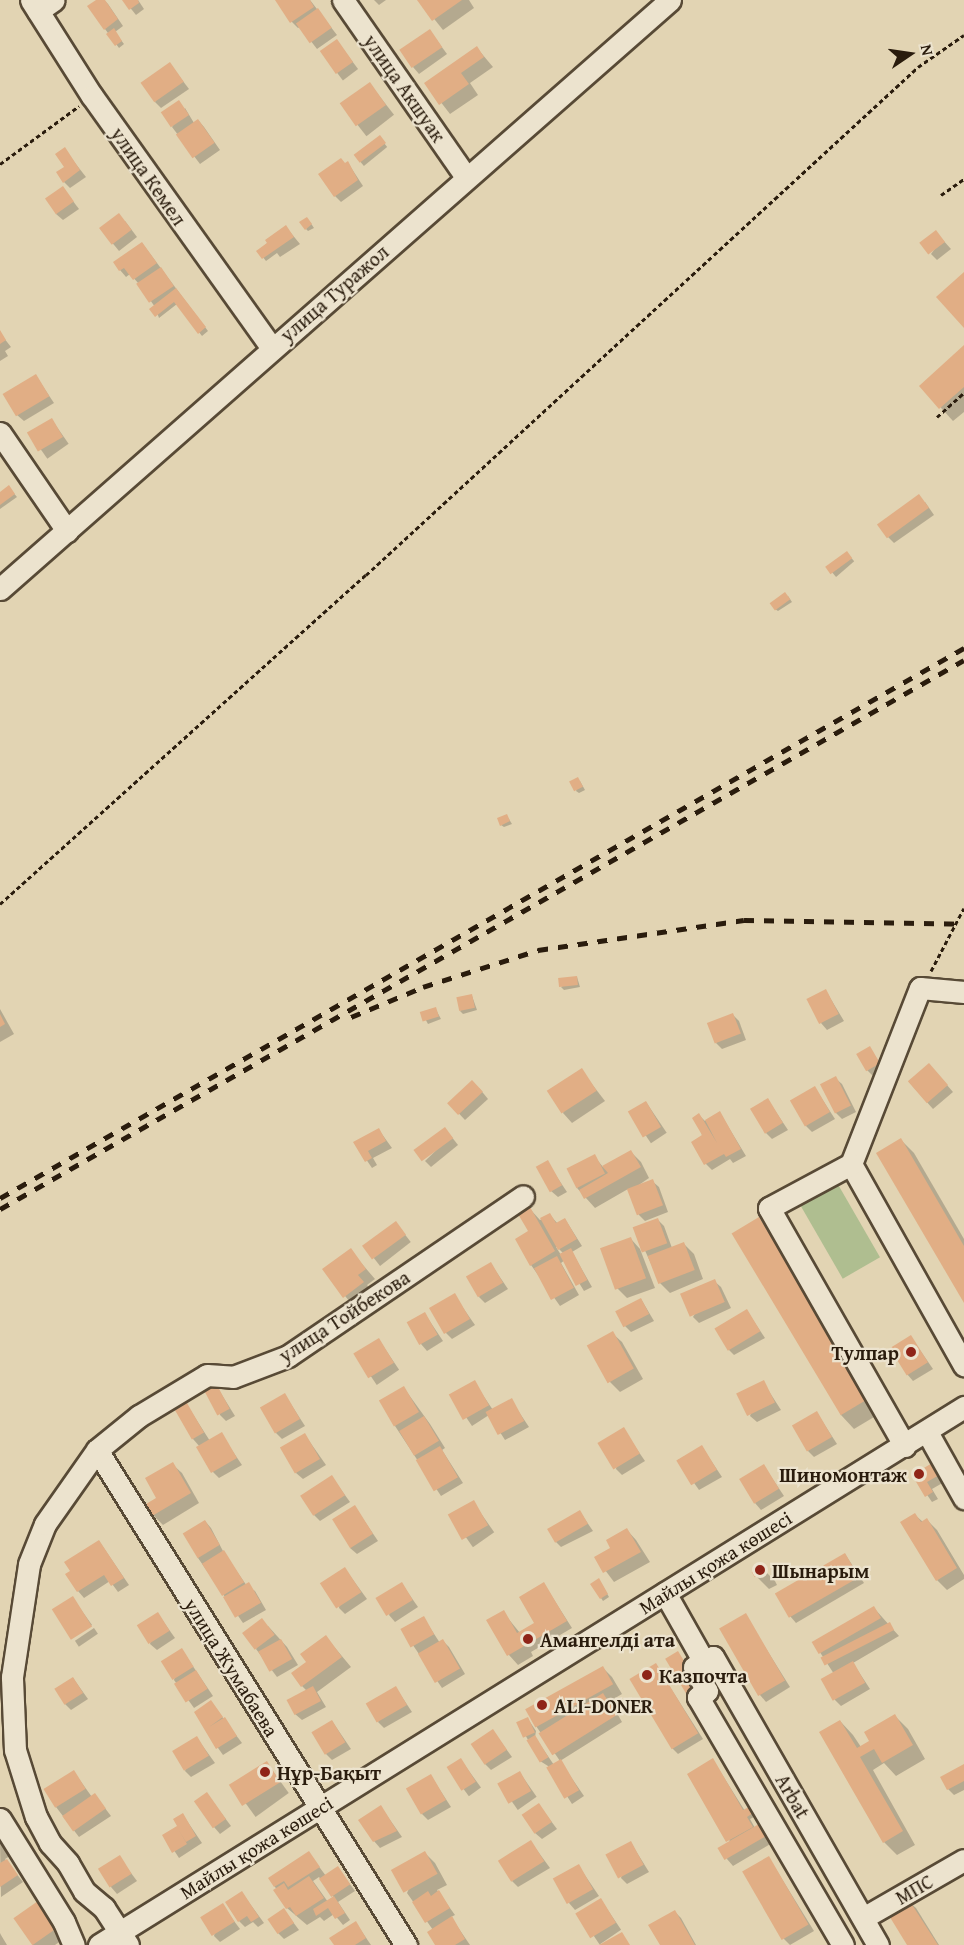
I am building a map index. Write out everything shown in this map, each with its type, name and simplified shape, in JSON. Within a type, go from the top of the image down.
[{"type":"street","name":"улица Акшуак","points":[[343,0],[466,177]]},
{"type":"street","name":"улица Туражол","points":[[0,589],[466,177],[647,8],[670,0]]},
{"type":"street","name":"улица Кемел","points":[[41,4],[92,96],[272,348]]},
{"type":"street","points":[[0,433],[68,531]]},
{"type":"street","points":[[905,1446],[769,1208],[851,1164],[920,988],[964,992]]},
{"type":"street","points":[[851,1164],[964,1365]]},
{"type":"street","name":"улица Тойбекова","points":[[125,1938],[104,1908],[84,1891],[68,1863],[50,1844],[36,1817],[15,1750],[12,1677],[29,1564],[45,1524],[97,1450],[139,1416],[207,1375],[233,1377],[288,1356],[523,1196]]},
{"type":"street","name":"Майлы қожа көшесі","points":[[99,1945],[125,1938],[320,1808],[905,1446],[964,1407]]},
{"type":"street","points":[[927,1432],[964,1498]]},
{"type":"street","name":"улица Жумабаева","points":[[97,1450],[406,1945]]},
{"type":"street","name":"Arbat","points":[[665,1593],[704,1662]]},
{"type":"street","name":"Arbat","points":[[843,1945],[698,1697],[707,1691],[694,1667],[713,1657],[878,1945]]},
{"type":"street","points":[[0,1819],[64,1922],[74,1945]]},
{"type":"street","name":"МПС","points":[[863,1918],[964,1860]]},
{"type":"path","points":[[0,904],[366,575],[918,67],[964,35]]},
{"type":"path","points":[[0,164],[92,96]]},
{"type":"path","points":[[941,195],[964,179]]},
{"type":"path","points":[[937,417],[964,393]]},
{"type":"path","points":[[920,988],[964,908]]},
{"type":"green space","points":[[836,1181],[880,1257],[843,1279],[799,1202]]},
{"type":"building","points":[[96,0],[105,0],[118,19],[104,30],[87,6]]},
{"type":"building","points":[[122,0],[138,0],[139,3],[129,10]]},
{"type":"building","points":[[275,0],[310,0],[314,7],[290,23]]},
{"type":"building","points":[[417,0],[462,0],[432,21]]},
{"type":"building","points":[[318,8],[332,28],[310,43],[296,23]]},
{"type":"building","points":[[114,28],[122,41],[115,46],[106,34]]},
{"type":"building","points":[[430,29],[442,47],[412,68],[399,50]]},
{"type":"building","points":[[337,39],[353,62],[336,74],[320,51]]},
{"type":"building","points":[[477,46],[484,57],[461,73],[469,84],[439,105],[424,83]]},
{"type":"building","points":[[170,62],[184,82],[154,102],[141,83]]},
{"type":"building","points":[[370,82],[386,105],[356,126],[340,103]]},
{"type":"building","points":[[179,100],[189,115],[171,127],[161,112]]},
{"type":"building","points":[[198,119],[215,143],[193,158],[176,134]]},
{"type":"building","points":[[380,135],[386,143],[360,163],[354,155]]},
{"type":"building","points":[[65,147],[80,170],[63,183],[56,172],[64,167],[55,154]]},
{"type":"building","points":[[341,158],[345,163],[348,161],[358,180],[334,197],[318,174]]},
{"type":"building","points":[[63,186],[74,202],[56,214],[45,199]]},
{"type":"building","points":[[119,213],[132,230],[112,245],[99,228]]},
{"type":"building","points":[[307,217],[312,224],[305,230],[299,222]]},
{"type":"building","points":[[286,225],[294,237],[262,259],[256,251],[267,243],[265,240]]},
{"type":"building","points":[[936,230],[945,242],[928,255],[919,243]]},
{"type":"building","points":[[142,242],[157,263],[133,280],[124,268],[119,271],[113,262]]},
{"type":"building","points":[[161,267],[174,286],[149,303],[136,284]]},
{"type":"building","points":[[964,272],[964,328],[936,297]]},
{"type":"building","points":[[176,288],[206,327],[198,334],[174,302],[155,317],[149,309]]},
{"type":"building","points":[[0,330],[6,340],[0,344]]},
{"type":"building","points":[[964,345],[964,387],[939,409],[919,386]]},
{"type":"building","points":[[36,374],[49,396],[16,416],[3,394]]},
{"type":"building","points":[[52,418],[63,437],[38,452],[27,432]]},
{"type":"building","points":[[9,485],[15,494],[0,505],[0,492]]},
{"type":"building","points":[[919,494],[929,508],[887,538],[877,525]]},
{"type":"building","points":[[847,551],[852,558],[830,574],[825,567]]},
{"type":"building","points":[[785,592],[790,599],[775,610],[770,603]]},
{"type":"building","points":[[578,777],[583,787],[574,791],[569,782]]},
{"type":"building","points":[[507,814],[510,821],[500,826],[497,818]]},
{"type":"building","points":[[577,976],[578,985],[559,987],[558,978]]},
{"type":"building","points":[[826,989],[839,1014],[819,1024],[806,999]]},
{"type":"building","points":[[472,994],[475,1008],[459,1011],[456,997]]},
{"type":"building","points":[[436,1007],[439,1017],[423,1022],[420,1012]]},
{"type":"building","points":[[733,1013],[741,1034],[715,1044],[707,1023]]},
{"type":"building","points":[[0,1014],[5,1024],[0,1027]]},
{"type":"building","points":[[870,1046],[880,1063],[866,1071],[856,1054]]},
{"type":"building","points":[[929,1063],[948,1085],[927,1103],[908,1081]]},
{"type":"building","points":[[582,1068],[597,1091],[561,1114],[547,1091]]},
{"type":"building","points":[[836,1076],[851,1105],[835,1114],[820,1084]]},
{"type":"building","points":[[472,1080],[483,1092],[458,1115],[447,1103]]},
{"type":"building","points":[[815,1086],[830,1112],[805,1126],[790,1100]]},
{"type":"building","points":[[768,1098],[783,1123],[765,1134],[750,1109]]},
{"type":"building","points":[[646,1101],[661,1127],[643,1137],[628,1112]]},
{"type":"building","points":[[720,1111],[741,1149],[726,1157],[724,1154],[704,1165],[691,1142],[702,1135],[692,1118],[699,1113],[717,1143],[705,1120]]},
{"type":"building","points":[[445,1127],[453,1138],[422,1161],[413,1150]]},
{"type":"building","points":[[379,1128],[386,1141],[368,1151],[372,1158],[365,1162],[353,1142]]},
{"type":"building","points":[[901,1138],[964,1246],[964,1303],[876,1153]]},
{"type":"building","points":[[631,1150],[641,1167],[584,1199],[579,1190],[608,1173],[602,1166]]},
{"type":"building","points":[[595,1154],[605,1174],[576,1188],[566,1169]]},
{"type":"building","points":[[548,1160],[562,1185],[550,1192],[536,1167]]},
{"type":"building","points":[[653,1179],[663,1205],[637,1215],[627,1189]]},
{"type":"building","points":[[530,1207],[555,1251],[530,1266],[515,1239],[528,1231],[518,1214]]},
{"type":"building","points":[[550,1213],[556,1223],[565,1218],[577,1239],[558,1250],[540,1218]]},
{"type":"building","points":[[759,1217],[868,1399],[841,1415],[732,1233]]},
{"type":"building","points":[[658,1218],[667,1243],[642,1253],[633,1227]]},
{"type":"building","points":[[396,1221],[406,1235],[372,1259],[362,1246]]},
{"type":"building","points":[[631,1237],[646,1278],[615,1290],[600,1248]]},
{"type":"building","points":[[684,1242],[695,1270],[658,1284],[648,1256]]},
{"type":"building","points":[[351,1248],[366,1269],[358,1275],[364,1282],[343,1298],[322,1269]]},
{"type":"building","points":[[571,1248],[587,1280],[576,1286],[559,1254]]},
{"type":"building","points":[[557,1256],[574,1288],[551,1300],[534,1268]]},
{"type":"building","points":[[491,1262],[503,1283],[478,1297],[466,1276]]},
{"type":"building","points":[[715,1279],[725,1302],[690,1317],[680,1294]]},
{"type":"building","points":[[455,1293],[470,1319],[444,1334],[429,1308]]},
{"type":"building","points":[[641,1298],[649,1314],[623,1327],[615,1311]]},
{"type":"building","points":[[747,1309],[760,1331],[728,1351],[714,1329]]},
{"type":"building","points":[[425,1312],[438,1335],[419,1345],[407,1322]]},
{"type":"building","points":[[613,1331],[634,1369],[608,1383],[587,1346]]},
{"type":"building","points":[[911,1335],[928,1362],[907,1375],[890,1348]]},
{"type":"building","points":[[379,1338],[394,1363],[368,1378],[353,1353]]},
{"type":"building","points":[[475,1380],[489,1405],[463,1420],[449,1395]]},
{"type":"building","points":[[764,1380],[775,1402],[747,1416],[736,1394]]},
{"type":"building","points":[[217,1385],[230,1409],[217,1415],[205,1392]]},
{"type":"building","points":[[404,1386],[419,1412],[394,1426],[379,1400]]},
{"type":"building","points":[[285,1393],[300,1419],[275,1433],[260,1408]]},
{"type":"building","points":[[512,1398],[524,1421],[498,1435],[486,1412]]},
{"type":"building","points":[[187,1403],[204,1432],[192,1439],[175,1410]]},
{"type":"building","points":[[817,1411],[832,1437],[807,1451],[792,1426]]},
{"type":"building","points":[[424,1416],[439,1441],[414,1456],[399,1431]]},
{"type":"building","points":[[624,1427],[640,1454],[613,1470],[597,1443]]},
{"type":"building","points":[[222,1432],[237,1458],[211,1473],[196,1447]]},
{"type":"building","points":[[305,1433],[320,1459],[295,1473],[280,1448]]},
{"type":"building","points":[[702,1445],[717,1470],[691,1485],[676,1460]]},
{"type":"building","points":[[440,1446],[458,1477],[434,1491],[416,1460]]},
{"type":"building","points":[[173,1462],[191,1493],[152,1516],[146,1504],[156,1498],[145,1478]]},
{"type":"building","points":[[934,1462],[941,1474],[927,1482],[933,1492],[925,1497],[912,1475]]},
{"type":"building","points":[[764,1464],[779,1489],[754,1504],[739,1479]]},
{"type":"building","points":[[332,1475],[345,1495],[313,1516],[300,1496]]},
{"type":"building","points":[[474,1500],[488,1525],[462,1540],[448,1515]]},
{"type":"building","points":[[355,1505],[373,1534],[350,1548],[332,1519]]},
{"type":"building","points":[[580,1510],[588,1524],[555,1543],[547,1529]]},
{"type":"building","points":[[915,1513],[921,1522],[927,1518],[957,1568],[936,1581],[900,1522]]},
{"type":"building","points":[[205,1520],[220,1545],[198,1558],[183,1533]]},
{"type":"building","points":[[627,1528],[641,1552],[603,1573],[594,1557],[610,1548],[606,1540]]},
{"type":"building","points":[[99,1540],[124,1578],[111,1586],[104,1575],[77,1592],[65,1574],[70,1571],[64,1562]]},
{"type":"building","points":[[224,1550],[244,1582],[222,1596],[202,1564]]},
{"type":"building","points":[[845,1553],[859,1577],[789,1618],[775,1594]]},
{"type":"building","points":[[762,1566],[765,1571],[755,1577],[752,1572]]},
{"type":"building","points":[[345,1567],[361,1592],[336,1608],[320,1583]]},
{"type":"building","points":[[599,1578],[608,1594],[600,1599],[590,1584]]},
{"type":"building","points":[[249,1582],[261,1603],[235,1618],[223,1597]]},
{"type":"building","points":[[402,1582],[413,1600],[386,1616],[375,1598]]},
{"type":"building","points":[[544,1582],[567,1621],[507,1656],[486,1620],[504,1610],[517,1633],[534,1623],[519,1597]]},
{"type":"building","points":[[73,1596],[92,1627],[71,1640],[52,1609]]},
{"type":"building","points":[[874,1606],[881,1618],[819,1654],[812,1642]]},
{"type":"building","points":[[158,1612],[170,1631],[148,1644],[137,1625]]},
{"type":"building","points":[[746,1613],[785,1681],[758,1696],[719,1628]]},
{"type":"building","points":[[424,1616],[434,1634],[411,1647],[400,1629]]},
{"type":"building","points":[[262,1618],[275,1635],[255,1650],[242,1633]]},
{"type":"building","points":[[890,1622],[894,1630],[825,1665],[821,1657]]},
{"type":"building","points":[[326,1635],[342,1657],[301,1687],[291,1673],[306,1662],[300,1654]]},
{"type":"building","points":[[281,1639],[292,1659],[269,1672],[258,1652]]},
{"type":"building","points":[[443,1639],[460,1668],[435,1683],[418,1654]]},
{"type":"building","points":[[182,1648],[194,1667],[172,1680],[161,1661]]},
{"type":"building","points":[[678,1651],[701,1690],[688,1697],[665,1659]]},
{"type":"building","points":[[853,1661],[865,1683],[833,1701],[821,1679]]},
{"type":"building","points":[[656,1663],[698,1733],[672,1749],[629,1679]]},
{"type":"building","points":[[603,1666],[613,1684],[535,1728],[525,1709]]},
{"type":"building","points":[[196,1670],[208,1689],[186,1702],[174,1684]]},
{"type":"building","points":[[73,1677],[83,1693],[64,1705],[54,1689]]},
{"type":"building","points":[[313,1686],[321,1701],[294,1715],[287,1700]]},
{"type":"building","points":[[396,1686],[407,1705],[377,1723],[366,1704]]},
{"type":"building","points":[[603,1693],[617,1715],[552,1755],[539,1733]]},
{"type":"building","points":[[211,1700],[223,1717],[209,1727],[225,1717],[237,1736],[216,1749],[194,1712]]},
{"type":"building","points":[[895,1714],[913,1745],[882,1763],[874,1749],[860,1757],[903,1831],[883,1843],[819,1732],[840,1720],[857,1748],[869,1741],[864,1732]]},
{"type":"building","points":[[528,1717],[535,1733],[523,1738],[516,1722]]},
{"type":"building","points":[[332,1720],[345,1742],[325,1755],[311,1732]]},
{"type":"building","points":[[493,1729],[507,1750],[485,1765],[471,1744]]},
{"type":"building","points":[[535,1735],[548,1757],[540,1762],[526,1740]]},
{"type":"building","points":[[197,1736],[209,1756],[184,1771],[172,1751]]},
{"type":"building","points":[[461,1758],[476,1782],[461,1791],[447,1767]]},
{"type":"building","points":[[713,1758],[743,1810],[749,1807],[753,1813],[747,1817],[753,1827],[726,1842],[687,1774]]},
{"type":"building","points":[[561,1759],[579,1790],[564,1799],[546,1768]]},
{"type":"building","points":[[267,1761],[280,1782],[242,1806],[229,1785]]},
{"type":"building","points":[[964,1764],[964,1781],[947,1790],[940,1777]]},
{"type":"building","points":[[74,1770],[86,1789],[55,1808],[43,1789]]},
{"type":"building","points":[[520,1771],[531,1791],[508,1804],[497,1784]]},
{"type":"building","points":[[431,1774],[446,1800],[421,1814],[406,1788]]},
{"type":"building","points":[[207,1792],[226,1819],[213,1828],[194,1801]]},
{"type":"building","points":[[95,1793],[106,1809],[73,1832],[62,1816]]},
{"type":"building","points":[[539,1803],[552,1822],[534,1834],[522,1815]]},
{"type":"building","points":[[381,1805],[397,1831],[373,1842],[358,1820]]},
{"type":"building","points":[[183,1813],[196,1836],[186,1842],[178,1829],[187,1844],[172,1853],[162,1835],[177,1826],[173,1819]]},
{"type":"building","points":[[759,1824],[766,1836],[724,1860],[717,1848]]},
{"type":"building","points":[[531,1840],[544,1861],[511,1882],[498,1861]]},
{"type":"building","points":[[631,1841],[644,1865],[618,1878],[605,1855]]},
{"type":"building","points":[[309,1851],[320,1867],[288,1887],[284,1881],[274,1887],[268,1878]]},
{"type":"building","points":[[425,1851],[438,1874],[403,1893],[391,1870]]},
{"type":"building","points":[[120,1855],[132,1874],[110,1887],[98,1869]]},
{"type":"building","points":[[769,1856],[808,1924],[782,1940],[742,1871]]},
{"type":"building","points":[[7,1859],[18,1875],[0,1887],[0,1863]]},
{"type":"building","points":[[579,1864],[593,1889],[567,1904],[553,1879]]},
{"type":"building","points":[[338,1866],[350,1884],[331,1897],[319,1879]]},
{"type":"building","points":[[309,1876],[324,1898],[296,1916],[290,1907],[286,1909],[273,1890],[284,1883],[288,1890]]},
{"type":"building","points":[[439,1890],[450,1908],[425,1923],[412,1902],[428,1891],[431,1896]]},
{"type":"building","points":[[242,1891],[259,1917],[251,1922],[247,1916],[238,1922],[225,1902]]},
{"type":"building","points":[[334,1896],[345,1913],[335,1919],[328,1908],[316,1916],[313,1909]]},
{"type":"building","points":[[601,1898],[616,1923],[590,1938],[575,1913]]},
{"type":"building","points":[[909,1900],[938,1945],[907,1945],[888,1914]]},
{"type":"building","points":[[38,1901],[57,1928],[32,1945],[13,1918]]},
{"type":"building","points":[[223,1903],[235,1922],[212,1936],[200,1917]]},
{"type":"building","points":[[284,1908],[294,1923],[277,1934],[267,1919]]},
{"type":"building","points":[[675,1910],[695,1945],[660,1945],[648,1925]]},
{"type":"building","points":[[452,1916],[465,1939],[455,1945],[435,1945],[427,1932]]},
{"type":"building","points":[[356,1921],[366,1938],[355,1945],[334,1945],[329,1938]]},
{"type":"building","points":[[622,1932],[630,1945],[599,1945]]},
{"type":"railway","points":[[0,1198],[964,648]]},
{"type":"railway","points":[[0,1209],[964,660]]},
{"type":"railway","points":[[351,1017],[423,987],[538,950],[744,920],[964,924]]},
{"type":"place","name":"Тулпар","points":[[911,1352]]},
{"type":"place","name":"Шиномонтаж","points":[[919,1474]]},
{"type":"place","name":"Шынарым","points":[[760,1570]]},
{"type":"place","name":"Амангелді ата","points":[[528,1639]]},
{"type":"place","name":"Казпочта","points":[[647,1675]]},
{"type":"place","name":"ALI-DONER","points":[[542,1705]]},
{"type":"place","name":"Нұр-Бақыт","points":[[265,1772]]}]
